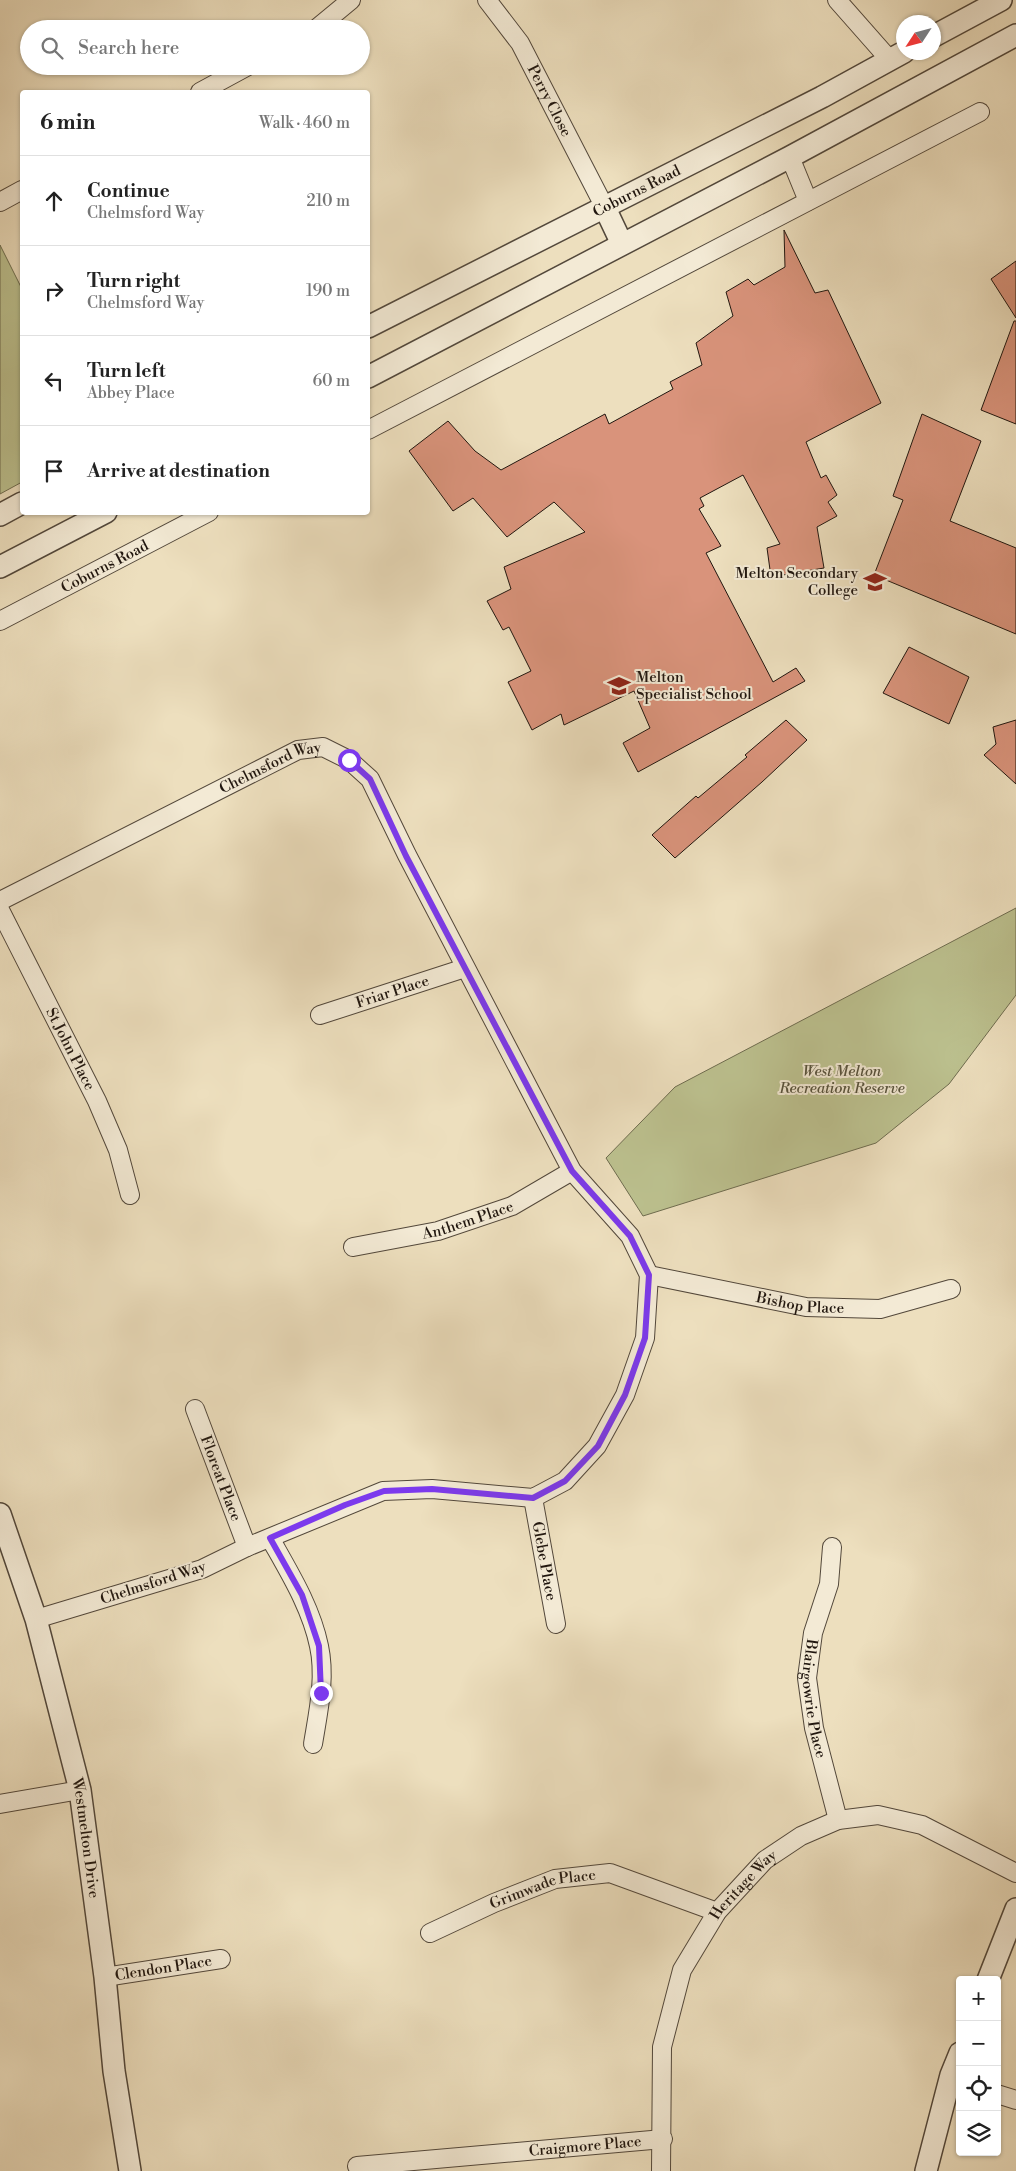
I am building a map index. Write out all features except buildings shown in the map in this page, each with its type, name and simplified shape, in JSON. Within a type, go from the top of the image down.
[{"type":"street","points":[[327,20],[351,0]]},
{"type":"street","name":"Perry Close","points":[[487,0],[520,43],[604,206]]},
{"type":"street","points":[[837,0],[896,56]]},
{"type":"street","points":[[941,32],[1001,0]]},
{"type":"street","points":[[370,376],[790,157],[1016,34]]},
{"type":"street","name":"Coburns Road","points":[[370,326],[822,96],[896,56]]},
{"type":"street","points":[[204,90],[231,75]]},
{"type":"street","points":[[370,429],[980,112]]},
{"type":"street","points":[[790,157],[808,201]]},
{"type":"street","points":[[0,202],[20,191]]},
{"type":"street","points":[[604,206],[622,244]]},
{"type":"street","points":[[0,515],[20,504]]},
{"type":"street","points":[[0,567],[74,520],[94,515]]},
{"type":"street","name":"Coburns Road","points":[[0,621],[203,515]]},
{"type":"street","name":"Chelmsford Way","points":[[0,901],[298,750],[323,747],[349,760],[370,779],[465,968],[572,1171],[630,1236],[649,1275],[645,1338],[625,1395],[598,1446],[565,1481],[533,1498],[432,1489],[384,1491],[345,1505],[247,1547],[202,1569],[36,1619]]},
{"type":"street","name":"St John Place","points":[[0,910],[97,1101],[118,1150],[130,1195]]},
{"type":"street","name":"Friar Place","points":[[320,1015],[465,968]]},
{"type":"street","name":"Anthem Place","points":[[352,1247],[438,1231],[512,1206],[572,1171]]},
{"type":"street","name":"Bishop Place","points":[[649,1275],[806,1307],[880,1309],[951,1289]]},
{"type":"street","name":"Floreat Place","points":[[195,1409],[247,1547]]},
{"type":"street","name":"Glebe Place","points":[[533,1498],[556,1624]]},
{"type":"street","name":"Westmelton Drive","points":[[0,1514],[36,1619],[80,1790],[105,1977],[114,2071],[127,2171]]},
{"type":"street","points":[[270,1538],[302,1595],[319,1646],[321,1693],[313,1744]]},
{"type":"street","name":"Blairgowrie Place","points":[[832,1547],[829,1584],[813,1633],[807,1678],[814,1728],[838,1820]]},
{"type":"street","points":[[0,1804],[80,1790]]},
{"type":"street","name":"Heritage Way","points":[[661,2171],[662,2047],[682,1970],[717,1912],[765,1860],[800,1836],[838,1820],[878,1815],[922,1825],[1016,1873]]},
{"type":"street","name":"Grimwade Place","points":[[430,1933],[494,1903],[555,1879],[610,1873],[717,1912]]},
{"type":"street","points":[[990,1976],[1016,1909]]},
{"type":"street","name":"Clendon Place","points":[[105,1977],[221,1959]]},
{"type":"street","points":[[926,2171],[955,2077]]},
{"type":"street","points":[[1001,2095],[1016,2100]]},
{"type":"street","name":"Craigmore Place","points":[[357,2166],[662,2139]]},
{"type":"green space","points":[[0,245],[20,285],[20,483],[0,494]]},
{"type":"green space","name":"West Melton Recreation Reserve","points":[[1016,908],[1016,995],[949,1084],[876,1143],[643,1216],[606,1158],[675,1087]]},
{"type":"place","name":"Melton Secondary College","points":[[875,582]]},
{"type":"place","name":"Melton Specialist School","points":[[619,686]]},
{"type":"route","points":[[321,1693],[319,1646],[302,1595],[270,1538],[345,1505],[384,1491],[432,1489],[533,1498],[565,1481],[598,1446],[625,1395],[645,1338],[649,1275],[630,1236],[572,1171],[406,856],[370,779],[349,760]]}]
